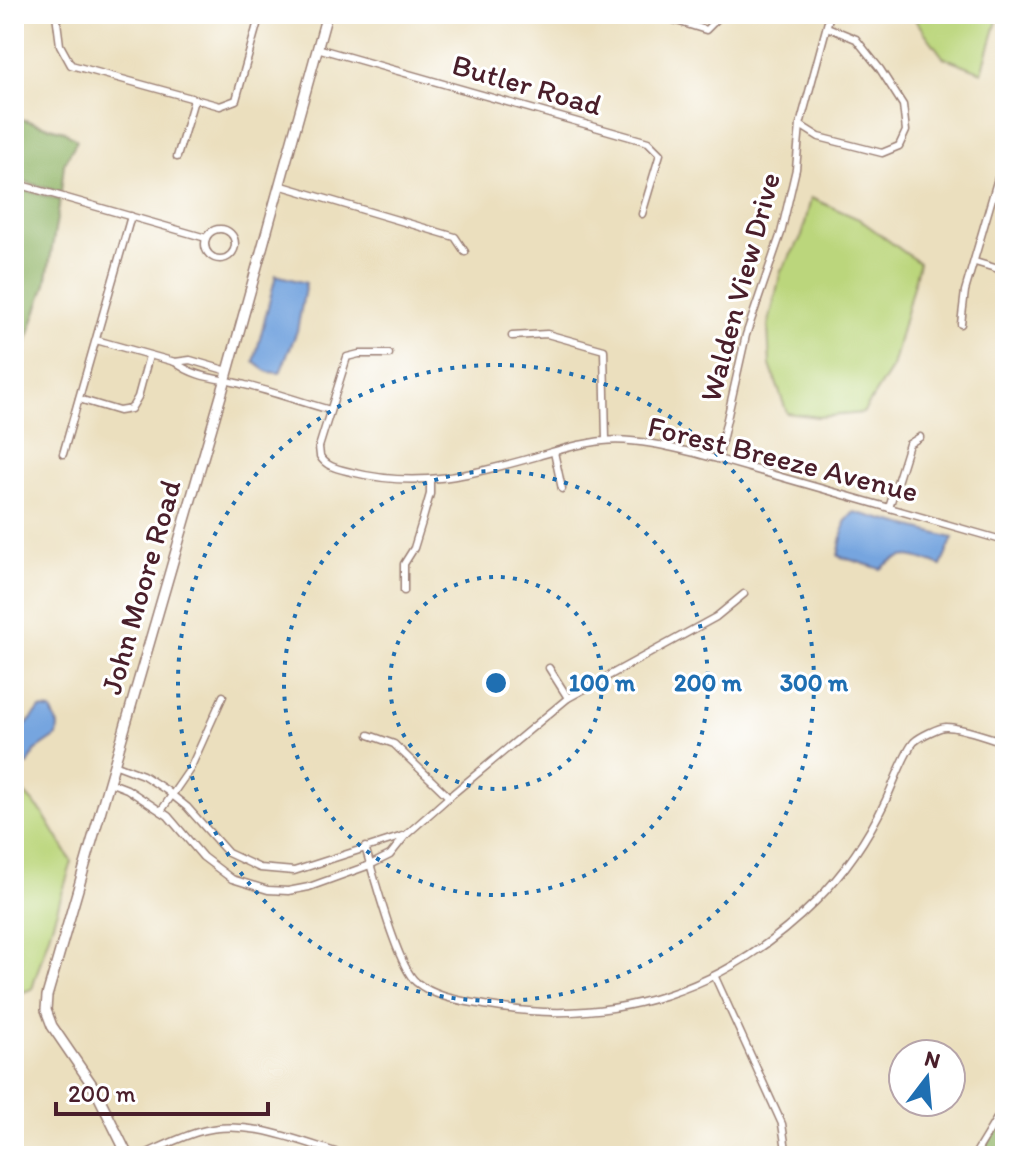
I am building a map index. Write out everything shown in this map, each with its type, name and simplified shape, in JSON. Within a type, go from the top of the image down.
[{"type":"street","points":[[56,14],[60,45],[71,65],[220,106],[236,100],[260,14]]},
{"type":"street","name":"John Moore Road","points":[[128,1156],[95,1089],[52,1026],[45,1004],[225,382],[327,14]]},
{"type":"street","points":[[654,14],[706,30],[722,14]]},
{"type":"street","name":"Walden View Drive","points":[[718,459],[746,335],[781,233],[796,169],[800,125],[830,14]]},
{"type":"street","points":[[800,125],[819,137],[882,153],[899,146],[906,131],[903,105],[880,69],[856,39],[827,27]]},
{"type":"street","name":"Butler Road","points":[[317,48],[648,142],[660,154],[642,214]]},
{"type":"street","points":[[177,157],[194,100]]},
{"type":"street","points":[[961,324],[965,291],[1001,181],[1005,154]]},
{"type":"street","points":[[14,183],[206,238]]},
{"type":"street","points":[[279,185],[455,237],[465,252]]},
{"type":"street","points":[[63,454],[131,216]]},
{"type":"street","points":[[217,229],[227,230],[235,241],[234,251],[221,259],[211,256],[205,248],[206,238],[217,229]]},
{"type":"street","points":[[975,262],[1005,271]]},
{"type":"street","points":[[512,336],[547,334],[604,350],[606,440]]},
{"type":"street","points":[[96,340],[149,356],[175,362],[190,360],[228,371]]},
{"type":"street","name":"Forest Breeze Avenue","points":[[389,354],[347,357],[319,447],[323,462],[330,466],[375,478],[430,481],[473,475],[606,440],[678,449],[998,539],[1005,536]]},
{"type":"street","points":[[79,399],[119,411],[131,409],[138,397],[149,356]]},
{"type":"street","points":[[175,362],[186,371],[225,382],[241,383],[330,410]]},
{"type":"street","points":[[196,374],[200,363]]},
{"type":"street","points":[[889,508],[909,444],[920,437]]},
{"type":"street","points":[[554,452],[562,489]]},
{"type":"street","points":[[404,591],[404,564],[414,548],[430,494],[430,481]]},
{"type":"street","points":[[114,764],[143,775],[173,794],[235,858],[260,868],[294,871],[406,835],[568,698],[716,617],[744,594]]},
{"type":"street","points":[[549,668],[568,698]]},
{"type":"street","points":[[161,811],[190,769],[223,696]]},
{"type":"street","points":[[365,847],[396,946],[414,981],[443,997],[519,1011],[593,1012],[669,995],[715,977],[778,936],[819,898],[854,856],[878,817],[914,741],[945,727],[1005,742]]},
{"type":"street","points":[[369,735],[394,744],[449,797]]},
{"type":"street","points":[[109,782],[127,789],[161,811],[215,868],[250,887],[298,890],[370,865],[396,849],[406,835]]},
{"type":"street","points":[[715,977],[782,1124],[787,1156]]},
{"type":"street","points":[[974,1156],[1005,1105]]},
{"type":"street","points":[[141,1156],[199,1132],[235,1127],[348,1156]]},
{"type":"green space","points":[[911,14],[999,14],[982,72],[943,57]]},
{"type":"green space","points":[[14,117],[64,131],[77,140],[64,164],[61,192],[14,179]]},
{"type":"green space","points":[[14,187],[60,200],[46,284],[26,343],[23,369],[14,370]]},
{"type":"green space","points":[[811,198],[859,219],[919,263],[892,367],[863,413],[818,417],[787,413],[770,365],[768,327],[781,271],[802,236]]},
{"type":"green space","points":[[14,782],[42,812],[72,862],[32,989],[14,995]]},
{"type":"green space","points":[[1005,1115],[1005,1156],[978,1156]]},
{"type":"water","points":[[276,275],[306,283],[297,331],[280,373],[268,372],[254,362]]},
{"type":"water","points":[[854,512],[953,538],[941,566],[910,556],[896,559],[881,569],[838,556],[845,522]]},
{"type":"water","points":[[40,709],[51,710],[58,726],[57,736],[35,751],[28,765],[14,765],[14,739]]}]
